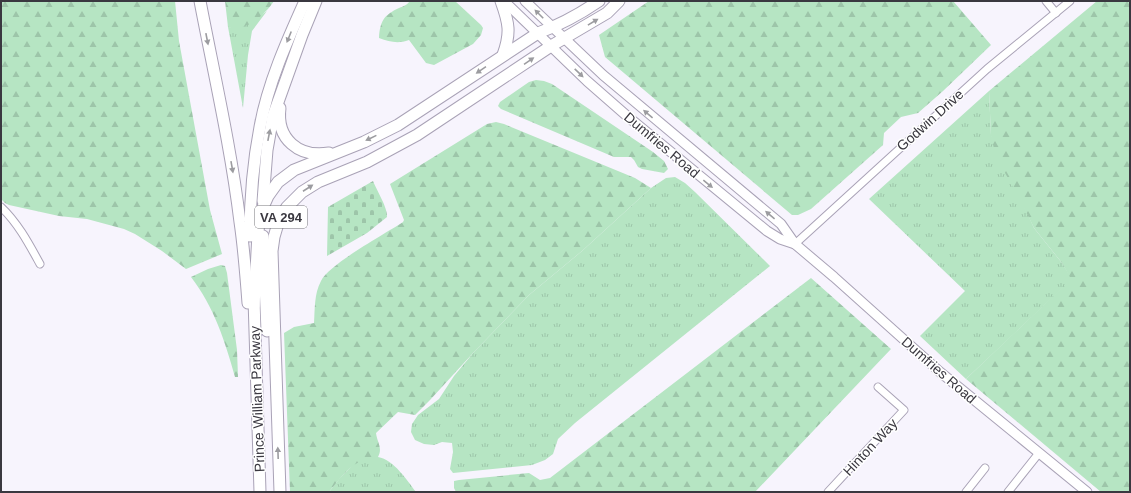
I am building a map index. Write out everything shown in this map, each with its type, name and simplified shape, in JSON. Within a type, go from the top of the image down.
[{"type":"highway","points":[[200,1],[234,182],[240,221],[250,320],[255,345]]},
{"type":"highway","name":"VA 294","points":[[254,306],[250,244],[250,207],[260,126],[286,45],[305,1]]},
{"type":"highway","points":[[276,396],[268,374],[263,204],[268,139],[273,116],[316,1]]},
{"type":"highway","points":[[503,1],[509,30],[508,42],[503,55]]},
{"type":"highway","points":[[552,28],[585,11],[599,1]]},
{"type":"highway","points":[[564,39],[606,13],[619,1]]},
{"type":"highway","name":"VA 294","points":[[254,306],[258,216],[263,204],[274,187],[288,174],[301,166],[364,142],[398,125],[503,55],[538,33],[552,28]]},
{"type":"highway","name":"VA 294","points":[[276,396],[272,251],[276,229],[287,207],[310,186],[367,162],[416,135],[551,46],[564,39]]},
{"type":"highway","points":[[282,92],[279,120],[282,132],[290,143],[297,148],[312,153],[323,154],[344,150]]},
{"type":"highway","name":"Prince William Parkway","points":[[254,306],[260,492]]},
{"type":"highway","name":"Prince William Parkway","points":[[276,396],[280,492]]},
{"type":"main road","name":"Dumfries Road","points":[[503,1],[627,116],[767,231],[780,239],[795,244]]},
{"type":"main road","name":"Dumfries Road","points":[[525,1],[552,28],[634,102],[781,224],[795,244],[940,372],[1087,492]]},
{"type":"street","points":[[1046,1],[1056,13]]},
{"type":"street","name":"Godwin Drive","points":[[795,244],[968,86],[1070,1]]},
{"type":"street","points":[[1,208],[13,220],[26,238],[40,264]]},
{"type":"street","name":"Hinton Way","points":[[828,492],[904,410],[878,387]]},
{"type":"street","points":[[1008,492],[1039,453]]},
{"type":"street","points":[[966,492],[985,468]]},
{"type":"green space","points":[[1,1],[175,1],[179,41],[210,210],[222,254],[186,269],[162,251],[124,229],[87,219],[59,216],[9,205],[1,199]]},
{"type":"green space","points":[[225,1],[274,1],[263,14],[254,21],[243,27],[232,28],[228,27]]},
{"type":"green space","points":[[410,1],[455,1],[481,25],[483,28],[481,35],[473,44],[434,65],[426,63],[409,40],[394,42],[379,38],[380,27],[386,16]]},
{"type":"green space","points":[[649,1],[953,1],[991,45],[918,113],[901,117],[884,133],[883,145],[811,209],[798,215],[792,215],[605,57],[599,35]]},
{"type":"green space","points":[[1097,1],[1130,1],[1130,492],[1101,492],[966,379],[1071,279],[1062,263],[1034,228],[996,157],[991,136],[989,91]]},
{"type":"green space","points":[[267,11],[252,31],[243,108],[228,27],[239,27],[244,25],[253,21]]},
{"type":"green space","points":[[536,80],[552,84],[653,152],[664,161],[668,169],[664,173],[642,169],[638,167],[631,157],[614,157],[501,109],[498,106],[500,102],[529,82]]},
{"type":"green space","points":[[989,91],[991,135],[1034,228],[1062,263],[1072,279],[966,379],[920,336],[965,291],[869,199]]},
{"type":"green space","points":[[496,122],[635,178],[651,188],[582,251],[529,295],[415,415],[398,412],[376,433],[380,448],[378,457],[362,460],[350,468],[329,492],[290,492],[284,333],[294,327],[314,323],[317,291],[326,274],[346,258],[403,222],[404,220],[390,184],[487,124]]},
{"type":"green space","points":[[675,177],[695,192],[770,266],[575,423],[558,439],[553,454],[545,460],[532,465],[453,473],[450,469],[453,452],[452,443],[442,442],[434,445],[424,444],[415,440],[411,432],[412,424],[418,415],[439,399],[454,376],[474,352],[529,295],[582,251],[651,188],[666,178]]},
{"type":"green space","points":[[373,181],[384,204],[387,217],[367,233],[327,256],[328,207]]},
{"type":"green space","points":[[221,265],[225,266],[227,273],[237,350],[238,377],[235,377],[223,337],[212,312],[199,288],[191,277]]},
{"type":"green space","points":[[811,278],[891,349],[755,492],[456,492],[454,488],[454,481],[459,480],[529,473],[540,480],[550,478]]},
{"type":"green space","points":[[368,457],[384,459],[395,466],[416,492],[329,492],[356,462]]}]
